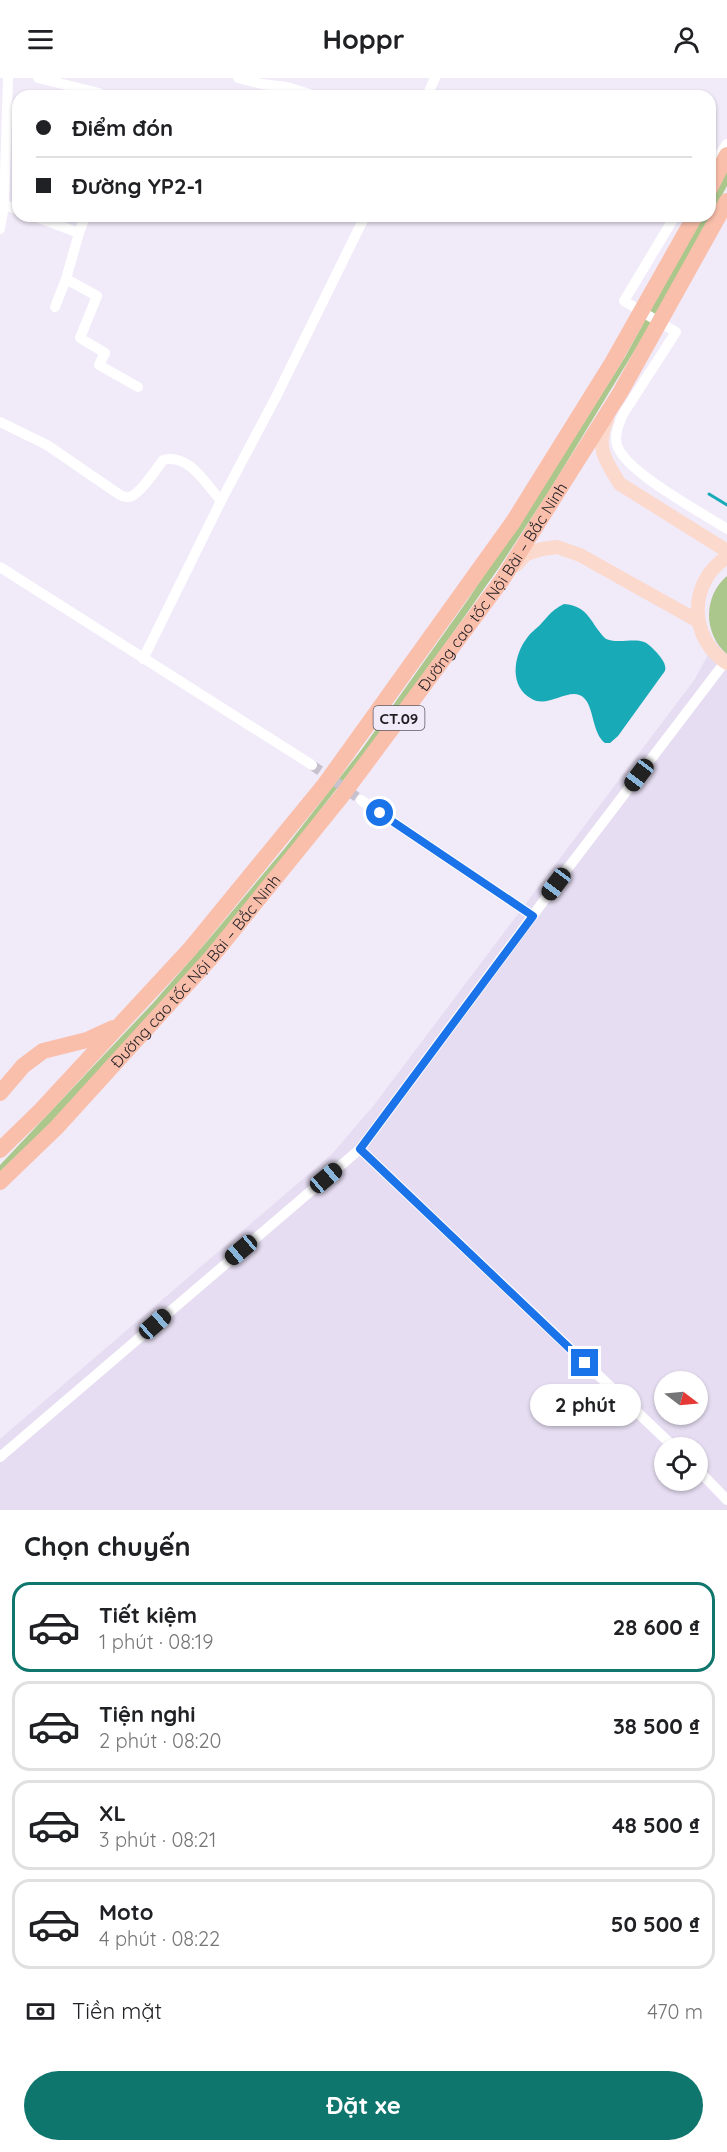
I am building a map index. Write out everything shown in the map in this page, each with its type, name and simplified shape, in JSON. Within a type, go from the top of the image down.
[{"type":"highway","points":[[716,176],[727,155]]},
{"type":"highway","name":"Đường cao tốc Nội Bài – Bắc Ninh","points":[[716,221],[727,201]]},
{"type":"highway","name":"Đường cao tốc Nội Bài – Bắc Ninh","points":[[0,1150],[41,1110],[190,949],[325,784],[513,522],[612,363],[692,222]]},
{"type":"highway","name":"Đường cao tốc Nội Bài – Bắc Ninh","points":[[0,1182],[56,1128],[210,959],[341,797],[502,580],[620,393],[715,222]]},
{"type":"highway","points":[[0,1093],[23,1066],[43,1051],[87,1040],[119,1026]]},
{"type":"main road","points":[[620,393],[602,433],[602,450],[620,484],[727,551]]},
{"type":"main road","points":[[502,580],[526,554],[557,547],[580,555],[698,621]]},
{"type":"main road","points":[[726,663],[709,647],[702,634],[698,621],[698,598],[704,580],[715,566],[727,557]]},
{"type":"street","points":[[0,229],[4,98],[8,78]]},
{"type":"street","points":[[38,78],[87,90]]},
{"type":"street","points":[[238,78],[296,90]]},
{"type":"street","points":[[716,160],[727,144]]},
{"type":"street","points":[[50,222],[79,233]]},
{"type":"street","points":[[55,308],[83,222]]},
{"type":"street","points":[[143,659],[220,501],[276,397],[362,222]]},
{"type":"street","points":[[672,222],[624,301],[676,332],[624,414],[619,424],[616,440],[627,462],[645,477],[727,529]]},
{"type":"street","points":[[66,279],[97,296],[80,338],[105,353],[99,365],[138,387]]},
{"type":"street","points":[[0,422],[47,446],[120,495],[131,497],[137,493],[163,460],[169,459],[188,464],[220,501]]},
{"type":"street","points":[[0,567],[312,765]]},
{"type":"street","points":[[0,1457],[360,1149],[533,916],[726,663]]},
{"type":"street","points":[[361,800],[533,916]]},
{"type":"street","points":[[360,1149],[663,1437]]},
{"type":"street","points":[[708,1480],[727,1500]]},
{"type":"shaded area","points":[[727,619],[727,1510],[0,1510],[0,1439],[332,1154],[374,1105],[695,679]]},
{"type":"green space","points":[[727,170],[727,186],[716,206],[716,191]]},
{"type":"green space","points":[[699,222],[707,222],[661,307],[551,488],[498,569],[402,705],[236,918],[114,1057],[0,1175],[0,1165],[153,1003],[209,939],[285,848],[362,749],[467,601],[625,357]]},
{"type":"green space","points":[[727,576],[727,654],[719,646],[714,636],[709,615],[714,594],[719,584]]},
{"type":"water","points":[[564,604],[573,605],[584,612],[606,639],[644,642],[657,652],[664,663],[664,672],[618,736],[610,743],[605,743],[601,739],[590,707],[584,698],[573,694],[539,701],[525,694],[517,679],[516,662],[522,645],[551,613]]},
{"type":"waterway","points":[[709,494],[727,505]]},
{"type":"tunnel","points":[[312,765],[361,800]]},
{"type":"route","points":[[380,813],[533,916],[360,1149],[585,1363]]}]
